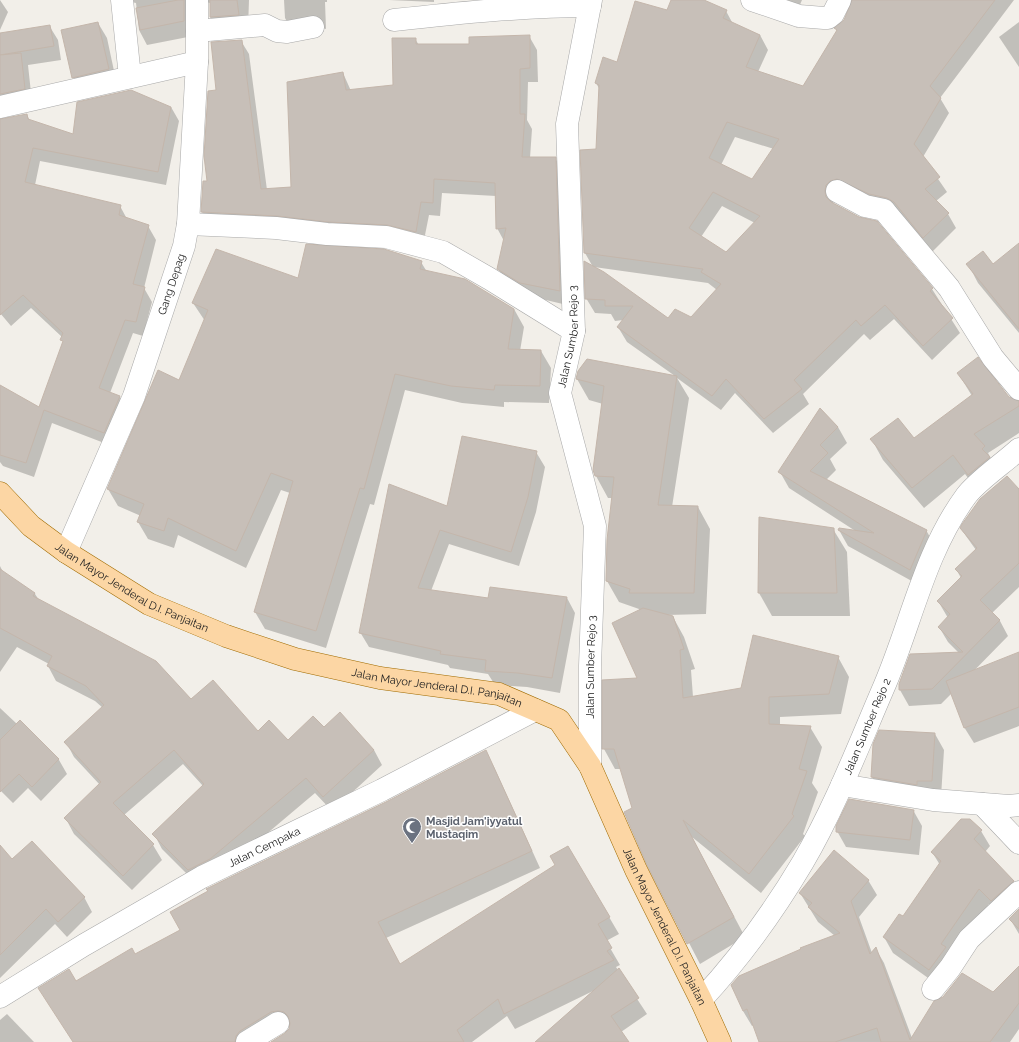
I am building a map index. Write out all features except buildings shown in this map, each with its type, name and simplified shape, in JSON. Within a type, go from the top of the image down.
[{"type":"main road","name":"Jalan Mayor Jenderal D.I. Panjaitan","points":[[0,493],[31,526],[66,552],[149,604],[226,636],[295,659],[380,678],[499,694],[559,720],[590,766],[636,870],[702,1000],[720,1042]]},
{"type":"street","points":[[122,0],[130,77]]},
{"type":"street","name":"Gang Depag","points":[[66,552],[134,396],[184,246],[188,224],[198,0]]},
{"type":"street","points":[[752,0],[799,16],[824,18],[828,18],[833,14],[840,0]]},
{"type":"street","points":[[394,20],[590,3]]},
{"type":"street","name":"Jalan Sumber Rejo 3","points":[[590,3],[567,124],[574,331],[560,392],[596,526],[590,666],[590,766]]},
{"type":"street","points":[[197,31],[266,25],[278,31],[288,32],[312,27]]},
{"type":"street","points":[[0,107],[196,62]]},
{"type":"street","points":[[837,191],[865,206],[884,210],[949,288],[993,358],[1019,389]]},
{"type":"street","points":[[188,224],[276,228],[327,234],[386,237],[443,252],[574,331]]},
{"type":"street","name":"Jalan Sumber Rejo 2","points":[[702,1000],[725,974],[765,920],[803,862],[842,785],[894,665],[915,600],[942,537],[967,495],[1017,454]]},
{"type":"street","name":"Jalan Cempaka","points":[[0,997],[84,945],[202,877],[382,790],[535,710]]},
{"type":"street","points":[[842,785],[933,800],[1019,805]]},
{"type":"street","points":[[982,804],[1019,843]]},
{"type":"street","points":[[933,989],[950,968],[969,939],[1019,892]]},
{"type":"street","points":[[247,1042],[278,1023]]},
{"type":"place","name":"Masjid Jam'iyyatul Mustaqim","points":[[412,844]]}]
